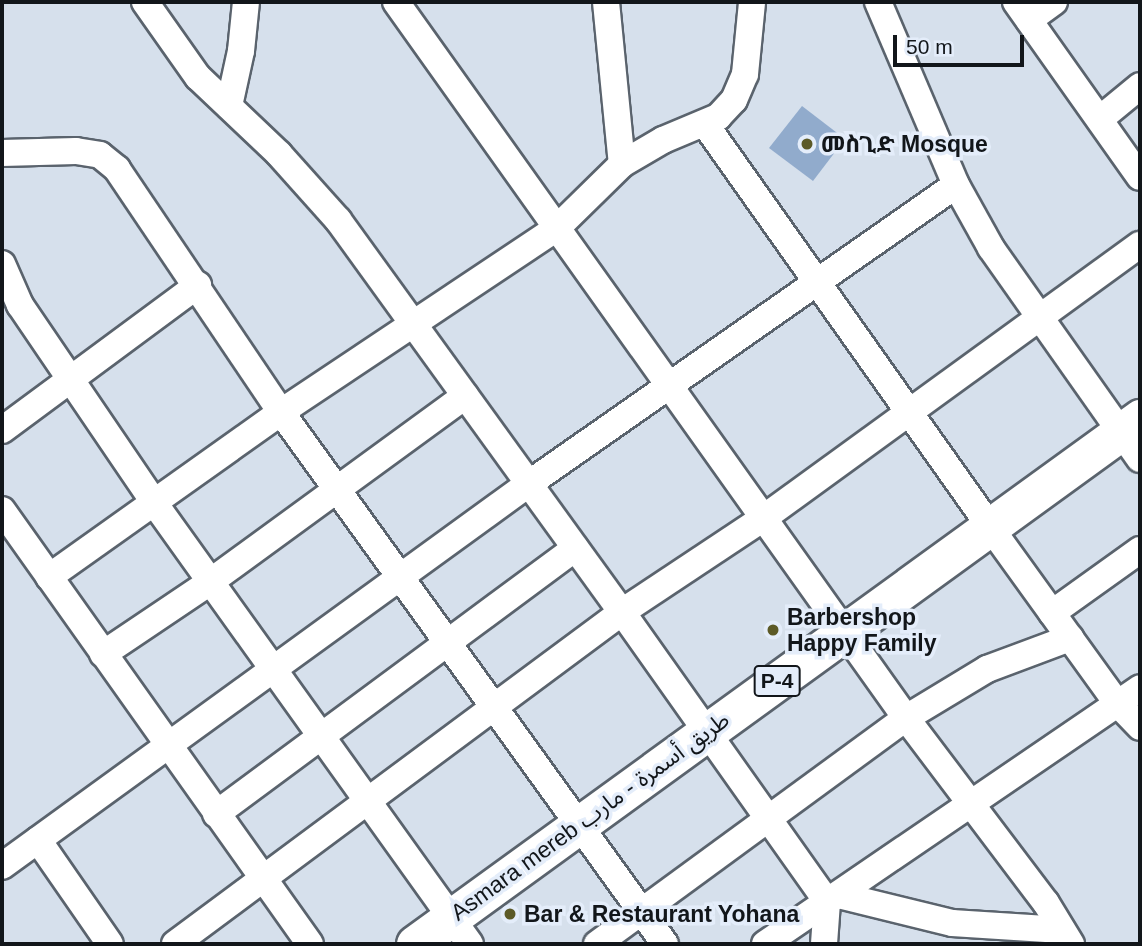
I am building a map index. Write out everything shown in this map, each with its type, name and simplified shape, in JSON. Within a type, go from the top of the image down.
[{"type":"highway","name":"Asmara mereb طريق أسمرة - مارب","points":[[415,944],[460,931],[580,824],[990,527],[1134,436]]},
{"type":"street","points":[[145,2],[198,76],[338,220],[527,485],[622,612],[769,821],[832,898],[953,923],[1067,937]]},
{"type":"street","points":[[229,106],[242,51],[246,2]]},
{"type":"street","points":[[396,2],[906,718],[968,804],[1004,846],[1067,937]]},
{"type":"street","points":[[606,2],[622,164]]},
{"type":"street","points":[[49,577],[281,412],[558,227],[622,164],[663,140],[705,124],[734,100],[745,74],[752,2]]},
{"type":"street","points":[[878,2],[956,185],[992,247],[1041,316],[1134,436]]},
{"type":"street","points":[[1054,2],[1023,11],[1140,177]]},
{"type":"street","points":[[1100,119],[1140,86]]},
{"type":"street","points":[[705,124],[1070,638],[1117,703],[1140,727]]},
{"type":"street","points":[[2,153],[76,151],[100,155],[117,169],[337,492],[665,944]]},
{"type":"street","points":[[2,866],[527,485],[817,285],[956,185]]},
{"type":"street","points":[[174,944],[370,803],[622,612],[765,517],[1140,244]]},
{"type":"street","points":[[2,264],[20,305],[155,504],[460,931]]},
{"type":"street","points":[[2,430],[198,285]]},
{"type":"street","points":[[103,654],[337,492],[465,396]]},
{"type":"street","points":[[2,510],[167,747],[310,944]]},
{"type":"street","points":[[216,814],[444,642],[575,548]]},
{"type":"street","points":[[1052,612],[1140,550]]},
{"type":"street","points":[[597,944],[769,821],[906,718],[987,669],[1070,638]]},
{"type":"street","points":[[765,944],[1140,688]]},
{"type":"street","points":[[38,840],[110,944]]},
{"type":"street","points":[[824,944],[832,898]]},
{"type":"building","name":"መስጊድ Mosque","points":[[802,106],[845,139],[813,181],[769,148]]},
{"type":"place","name":"መስጊድ Mosque","points":[[807,144]]},
{"type":"place","name":"Barbershop Happy Family","points":[[773,630]]},
{"type":"place","name":"Bar & Restaurant Yohana","points":[[510,914]]}]
